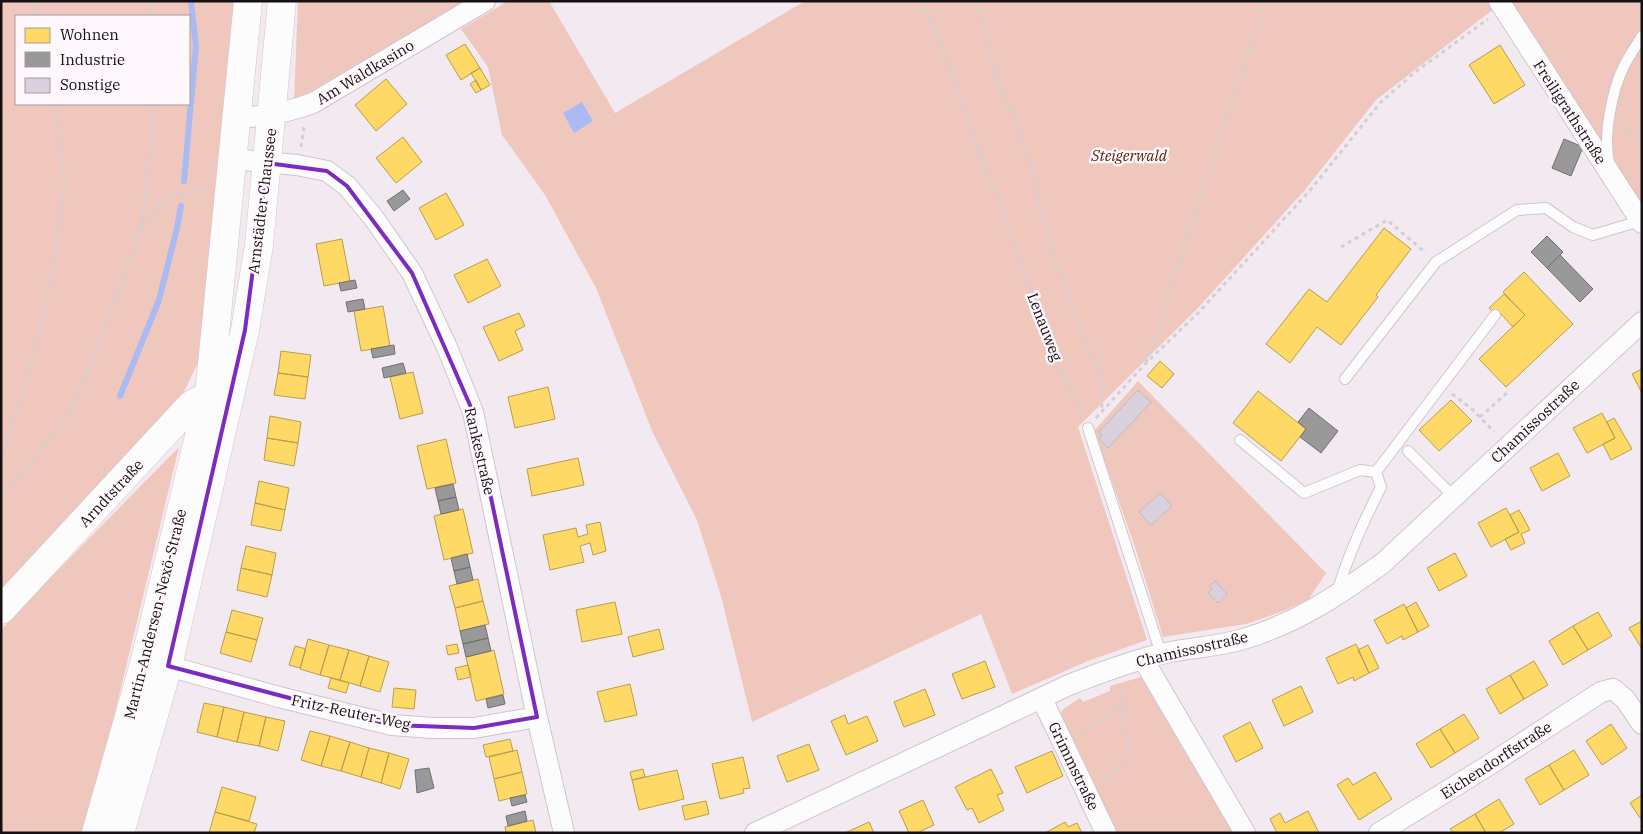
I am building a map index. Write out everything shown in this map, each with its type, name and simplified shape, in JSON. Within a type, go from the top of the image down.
[{"type":"main road","name":"Arnstädter Chaussee","points":[[220,397],[232,158],[248,1]]},
{"type":"main road","name":"Arnstädter Chaussee","points":[[220,397],[245,330],[259,246],[282,1]]},
{"type":"main road","name":"Arndtstraße","points":[[1,610],[191,405],[220,397]]},
{"type":"main road","name":"Martin-Andersen-Nexö-Straße","points":[[120,833],[168,666],[220,397]]},
{"type":"main road","name":"Martin-Andersen-Nexö-Straße","points":[[96,833],[220,397]]},
{"type":"street","name":"Am Waldkasino","points":[[236,118],[272,115],[313,103],[485,1]]},
{"type":"street","name":"Freiligrathstraße","points":[[1503,8],[1641,222]]},
{"type":"street","name":"Rankestraße","points":[[232,158],[297,165],[327,171],[347,186],[373,218],[412,273],[446,346],[473,412],[537,717],[564,833]]},
{"type":"street","name":"Chamissostraße","points":[[755,833],[1071,684],[1117,667],[1152,657],[1239,640],[1294,620],[1336,596],[1383,563],[1642,322]]},
{"type":"street","points":[[1152,657],[1245,833]]},
{"type":"street","name":"Fritz-Reuter-Weg","points":[[168,666],[296,701],[392,724],[433,728],[474,728],[537,717]]},
{"type":"street","name":"Eichendorffstraße","points":[[1379,833],[1486,767],[1601,692],[1613,689],[1625,698],[1642,724]]},
{"type":"street","name":"Grimmstraße","points":[[1042,699],[1106,833]]},
{"type":"lane","points":[[1612,177],[1606,139],[1613,99],[1623,67],[1642,36]]},
{"type":"lane","points":[[1345,379],[1436,262],[1517,210],[1546,208],[1573,227],[1594,236],[1641,222]]},
{"type":"lane","points":[[1376,472],[1495,315]]},
{"type":"lane","points":[[1088,428],[1152,657]]},
{"type":"lane","points":[[1240,440],[1304,493],[1360,470],[1376,472]]},
{"type":"lane","points":[[1408,451],[1454,497]]},
{"type":"lane","points":[[1336,596],[1354,542],[1381,487],[1376,472]]},
{"type":"path","points":[[34,15],[38,1]]},
{"type":"path","points":[[151,1],[151,15]]},
{"type":"path","name":"Lenauweg","points":[[924,1],[1058,362],[1088,428]]},
{"type":"path","points":[[976,1],[996,77],[1030,162],[1049,245],[1081,331],[1101,376],[1102,410]]},
{"type":"path","points":[[1146,363],[1266,1]]},
{"type":"path","points":[[1088,428],[1102,410],[1146,363],[1197,314],[1312,188],[1380,103],[1414,73],[1503,8]]},
{"type":"path","points":[[1,460],[35,352],[52,275],[66,182],[56,105]]},
{"type":"path","points":[[1,495],[40,452],[72,409],[103,334],[142,226],[152,136],[152,105]]},
{"type":"path","points":[[142,226],[167,198],[213,188]]},
{"type":"path","points":[[1341,247],[1387,220],[1436,262]]},
{"type":"path","points":[[1442,386],[1492,429]]},
{"type":"path","points":[[1480,417],[1506,393]]},
{"type":"path","points":[[1088,795],[1129,758],[1117,667]]},
{"type":"path","points":[[1065,747],[1122,704]]},
{"type":"highlighted area","points":[[267,163],[327,171],[347,186],[412,273],[473,412],[537,717],[474,728],[392,725],[168,666],[245,330]]},
{"type":"green space","points":[[1,1],[234,1],[209,279],[199,361],[178,404],[1,595]]},
{"type":"green space","points":[[298,1],[466,1],[294,101]]},
{"type":"green space","name":"Steigerwald","points":[[508,1],[549,1],[615,113],[805,1],[1504,1],[1376,100],[1304,191],[1198,308],[1078,427],[1147,640],[1088,661],[1012,694],[981,614],[752,722],[721,596],[697,520],[653,433],[596,288],[545,195],[502,135],[488,67],[461,29]]},
{"type":"green space","points":[[1506,1],[1642,1],[1642,211]]},
{"type":"green space","points":[[1138,381],[1326,573],[1309,599],[1281,612],[1246,624],[1163,637],[1135,547],[1094,431]]},
{"type":"green space","points":[[179,447],[86,833],[1,833],[1,631],[9,620]]},
{"type":"green space","points":[[1141,677],[1233,833],[1116,833],[1059,718],[1062,710],[1080,698],[1083,702],[1110,691],[1110,686]]},
{"type":"water","points":[[582,102],[593,121],[574,133],[563,113]]},
{"type":"building: Wohnen","points":[[465,44],[480,68],[461,80],[446,55]]},
{"type":"building: Wohnen","points":[[1500,45],[1525,85],[1494,104],[1469,65]]},
{"type":"building: Wohnen","points":[[480,68],[490,85],[481,90],[471,73]]},
{"type":"building: Wohnen","points":[[386,79],[407,104],[376,131],[355,105]]},
{"type":"building: Wohnen","points":[[476,80],[481,90],[476,93],[470,84]]},
{"type":"building: Wohnen","points":[[403,137],[422,162],[396,183],[376,158]]},
{"type":"building: Wohnen","points":[[446,193],[464,225],[436,240],[419,208]]},
{"type":"building: Wohnen","points":[[1384,228],[1411,249],[1376,295],[1378,297],[1341,345],[1317,327],[1290,363],[1266,344],[1309,289],[1327,302]]},
{"type":"building: Wohnen","points":[[342,239],[350,281],[324,286],[316,244]]},
{"type":"building: Wohnen","points":[[487,259],[501,286],[468,303],[454,275]]},
{"type":"building: Wohnen","points":[[1524,272],[1573,324],[1506,387],[1479,359],[1525,315],[1503,292]]},
{"type":"building: Wohnen","points":[[1504,294],[1525,315],[1513,327],[1500,313],[1497,316],[1489,308]]},
{"type":"building: Wohnen","points":[[383,306],[390,346],[361,351],[354,311]]},
{"type":"building: Wohnen","points":[[519,313],[525,326],[515,331],[523,350],[499,361],[483,327]]},
{"type":"building: Wohnen","points":[[281,351],[311,355],[308,377],[278,373]]},
{"type":"building: Wohnen","points":[[1160,361],[1174,374],[1162,388],[1147,376]]},
{"type":"building: Wohnen","points":[[1642,369],[1642,393],[1632,374]]},
{"type":"building: Wohnen","points":[[413,372],[423,413],[400,419],[390,377]]},
{"type":"building: Wohnen","points":[[278,373],[308,377],[305,399],[274,395]]},
{"type":"building: Wohnen","points":[[548,387],[555,419],[515,428],[508,397]]},
{"type":"building: Wohnen","points":[[1258,391],[1306,429],[1281,461],[1233,423]]},
{"type":"building: Wohnen","points":[[1451,400],[1472,421],[1439,451],[1419,430]]},
{"type":"building: Wohnen","points":[[1602,413],[1615,438],[1587,453],[1573,428]]},
{"type":"building: Wohnen","points":[[270,416],[301,422],[298,443],[267,438]]},
{"type":"building: Wohnen","points":[[1614,418],[1632,449],[1611,460],[1603,444],[1615,438],[1607,422]]},
{"type":"building: Wohnen","points":[[267,438],[298,443],[294,466],[264,460]]},
{"type":"building: Wohnen","points":[[446,439],[456,483],[427,489],[417,446]]},
{"type":"building: Wohnen","points":[[1558,453],[1570,476],[1542,491],[1530,468]]},
{"type":"building: Wohnen","points":[[578,458],[584,485],[532,496],[527,469]]},
{"type":"building: Wohnen","points":[[259,481],[289,488],[285,510],[255,503]]},
{"type":"building: Wohnen","points":[[255,503],[285,510],[281,531],[251,525]]},
{"type":"building: Wohnen","points":[[1506,508],[1519,532],[1491,547],[1478,523]]},
{"type":"building: Wohnen","points":[[463,509],[473,553],[444,560],[434,516]]},
{"type":"building: Wohnen","points":[[1519,510],[1530,530],[1521,534],[1525,543],[1511,550],[1505,539],[1519,532],[1510,515]]},
{"type":"building: Wohnen","points":[[600,522],[606,551],[593,555],[590,543],[580,546],[584,562],[550,570],[543,535],[576,528],[578,537],[588,534],[586,525]]},
{"type":"building: Wohnen","points":[[246,546],[276,553],[272,575],[241,568]]},
{"type":"building: Wohnen","points":[[1455,553],[1467,576],[1439,591],[1427,568]]},
{"type":"building: Wohnen","points":[[241,568],[272,575],[267,597],[237,590]]},
{"type":"building: Wohnen","points":[[478,579],[483,601],[455,608],[449,586]]},
{"type":"building: Wohnen","points":[[483,601],[489,624],[460,631],[455,608]]},
{"type":"building: Wohnen","points":[[615,602],[622,634],[582,642],[576,610]]},
{"type":"building: Wohnen","points":[[1416,602],[1429,626],[1418,632],[1406,608]]},
{"type":"building: Wohnen","points":[[1404,604],[1418,632],[1403,640],[1402,636],[1387,644],[1374,620]]},
{"type":"building: Wohnen","points":[[232,610],[263,618],[257,640],[226,632]]},
{"type":"building: Wohnen","points":[[1598,612],[1612,636],[1588,650],[1573,626]]},
{"type":"building: Wohnen","points":[[1642,621],[1642,649],[1629,628]]},
{"type":"building: Wohnen","points":[[1573,626],[1588,650],[1563,665],[1549,641]]},
{"type":"building: Wohnen","points":[[659,629],[664,649],[633,657],[628,637]]},
{"type":"building: Wohnen","points":[[226,632],[257,640],[251,662],[220,653]]},
{"type":"building: Wohnen","points":[[308,639],[329,645],[320,675],[300,669]]},
{"type":"building: Wohnen","points":[[457,644],[459,653],[448,655],[446,646]]},
{"type":"building: Wohnen","points":[[1356,644],[1369,673],[1354,681],[1353,677],[1338,684],[1326,658]]},
{"type":"building: Wohnen","points":[[329,645],[349,650],[340,680],[320,675]]},
{"type":"building: Wohnen","points":[[1368,645],[1379,668],[1369,673],[1358,650]]},
{"type":"building: Wohnen","points":[[295,646],[306,649],[300,668],[289,665]]},
{"type":"building: Wohnen","points":[[349,650],[369,656],[360,686],[340,680]]},
{"type":"building: Wohnen","points":[[494,650],[504,694],[476,701],[466,657]]},
{"type":"building: Wohnen","points":[[369,656],[389,662],[380,692],[360,686]]},
{"type":"building: Wohnen","points":[[985,661],[995,687],[962,699],[952,674]]},
{"type":"building: Wohnen","points":[[1534,661],[1548,685],[1524,699],[1510,675]]},
{"type":"building: Wohnen","points":[[468,665],[471,677],[458,680],[455,668]]},
{"type":"building: Wohnen","points":[[1510,675],[1524,699],[1500,714],[1486,689]]},
{"type":"building: Wohnen","points":[[331,678],[349,683],[346,693],[328,688]]},
{"type":"building: Wohnen","points":[[630,684],[637,715],[605,722],[597,692]]},
{"type":"building: Wohnen","points":[[1301,686],[1313,712],[1284,726],[1272,700]]},
{"type":"building: Wohnen","points":[[394,688],[416,690],[414,709],[392,707]]},
{"type":"building: Wohnen","points":[[925,689],[935,715],[904,727],[894,702]]},
{"type":"building: Wohnen","points":[[204,703],[224,707],[217,737],[197,732]]},
{"type":"building: Wohnen","points":[[224,707],[244,712],[237,742],[217,737]]},
{"type":"building: Wohnen","points":[[244,712],[266,717],[259,746],[237,742]]},
{"type":"building: Wohnen","points":[[1464,714],[1479,738],[1455,753],[1440,729]]},
{"type":"building: Wohnen","points":[[845,715],[848,724],[867,716],[878,741],[846,755],[831,721]]},
{"type":"building: Wohnen","points":[[266,717],[285,721],[278,751],[259,746]]},
{"type":"building: Wohnen","points":[[1250,722],[1263,748],[1236,762],[1223,736]]},
{"type":"building: Wohnen","points":[[1611,724],[1627,748],[1602,765],[1586,741]]},
{"type":"building: Wohnen","points":[[1440,729],[1455,753],[1431,768],[1416,744]]},
{"type":"building: Wohnen","points":[[310,731],[330,736],[321,766],[301,760]]},
{"type":"building: Wohnen","points":[[330,736],[350,742],[341,771],[321,766]]},
{"type":"building: Wohnen","points":[[510,739],[513,751],[486,757],[483,745]]},
{"type":"building: Wohnen","points":[[350,742],[369,748],[361,777],[341,771]]},
{"type":"building: Wohnen","points":[[809,744],[819,770],[787,782],[777,756]]},
{"type":"building: Wohnen","points":[[369,748],[389,753],[381,783],[361,777]]},
{"type":"building: Wohnen","points":[[517,750],[522,772],[494,779],[489,757]]},
{"type":"building: Wohnen","points":[[1574,750],[1589,775],[1564,790],[1549,765]]},
{"type":"building: Wohnen","points":[[1052,751],[1063,776],[1027,793],[1015,767]]},
{"type":"building: Wohnen","points":[[389,753],[409,759],[400,789],[381,783]]},
{"type":"building: Wohnen","points":[[743,757],[750,788],[743,789],[744,793],[720,799],[712,764]]},
{"type":"building: Wohnen","points":[[1549,765],[1564,790],[1540,805],[1525,779]]},
{"type":"building: Wohnen","points":[[643,769],[645,777],[632,780],[630,772]]},
{"type":"building: Wohnen","points":[[991,769],[1003,793],[997,795],[1004,810],[979,823],[972,808],[967,810],[955,787]]},
{"type":"building: Wohnen","points":[[677,770],[684,799],[639,810],[632,780]]},
{"type":"building: Wohnen","points":[[522,772],[527,794],[499,801],[494,779]]},
{"type":"building: Wohnen","points":[[1375,772],[1392,799],[1359,820],[1337,785],[1348,778],[1353,785]]},
{"type":"building: Wohnen","points":[[222,787],[256,797],[249,821],[215,812]]},
{"type":"building: Wohnen","points":[[1642,795],[1642,817],[1640,818],[1630,803]]},
{"type":"building: Wohnen","points":[[1499,799],[1514,824],[1499,833],[1486,833],[1475,814]]},
{"type":"building: Wohnen","points":[[923,800],[934,825],[917,833],[909,833],[899,811]]},
{"type":"building: Wohnen","points":[[706,801],[709,814],[685,820],[682,806]]},
{"type":"building: Wohnen","points":[[1308,811],[1319,833],[1277,833],[1270,819],[1280,813],[1285,823]]},
{"type":"building: Wohnen","points":[[215,812],[257,824],[254,833],[209,833]]},
{"type":"building: Wohnen","points":[[1475,814],[1486,833],[1453,833],[1450,829]]},
{"type":"building: Wohnen","points":[[533,820],[536,833],[506,833],[505,827]]},
{"type":"building: Wohnen","points":[[869,822],[874,833],[845,833]]},
{"type":"building: Wohnen","points":[[1065,822],[1068,827],[1077,823],[1082,833],[1045,833]]},
{"type":"building: Industrie","points":[[1564,139],[1583,147],[1571,176],[1552,168]]},
{"type":"building: Industrie","points":[[403,190],[410,199],[394,211],[387,201]]},
{"type":"building: Industrie","points":[[1547,236],[1563,252],[1547,268],[1531,252]]},
{"type":"building: Industrie","points":[[1560,255],[1593,289],[1580,302],[1547,268]]},
{"type":"building: Industrie","points":[[355,280],[357,288],[341,291],[339,283]]},
{"type":"building: Industrie","points":[[363,299],[365,309],[348,312],[346,302]]},
{"type":"building: Industrie","points":[[394,345],[395,354],[373,358],[371,349]]},
{"type":"building: Industrie","points":[[403,363],[406,373],[384,378],[382,368]]},
{"type":"building: Industrie","points":[[1309,408],[1338,431],[1321,453],[1300,437],[1306,429],[1298,422]]},
{"type":"building: Industrie","points":[[453,484],[456,497],[438,501],[435,488]]},
{"type":"building: Industrie","points":[[456,497],[459,510],[441,514],[438,501]]},
{"type":"building: Industrie","points":[[467,554],[470,567],[454,571],[451,558]]},
{"type":"building: Industrie","points":[[470,567],[473,580],[457,584],[454,571]]},
{"type":"building: Industrie","points":[[485,625],[488,638],[463,644],[460,631]]},
{"type":"building: Industrie","points":[[488,638],[491,651],[466,657],[463,644]]},
{"type":"building: Industrie","points":[[503,695],[505,704],[488,708],[486,699]]},
{"type":"building: Industrie","points":[[429,768],[434,788],[417,793],[415,770]]},
{"type":"building: Industrie","points":[[525,795],[527,802],[512,806],[510,798]]},
{"type":"building: Industrie","points":[[525,811],[527,821],[508,826],[506,816]]},
{"type":"building: Sonstige","points":[[1138,390],[1151,402],[1108,448],[1099,439],[1102,435],[1099,432]]},
{"type":"building: Sonstige","points":[[1160,493],[1172,506],[1151,525],[1139,512]]},
{"type":"building: Sonstige","points":[[1215,581],[1227,594],[1218,603],[1208,593],[1212,589],[1210,586]]},
{"type":"waterway","points":[[184,181],[196,46],[191,1]]},
{"type":"waterway","points":[[120,396],[159,300],[181,206]]}]
